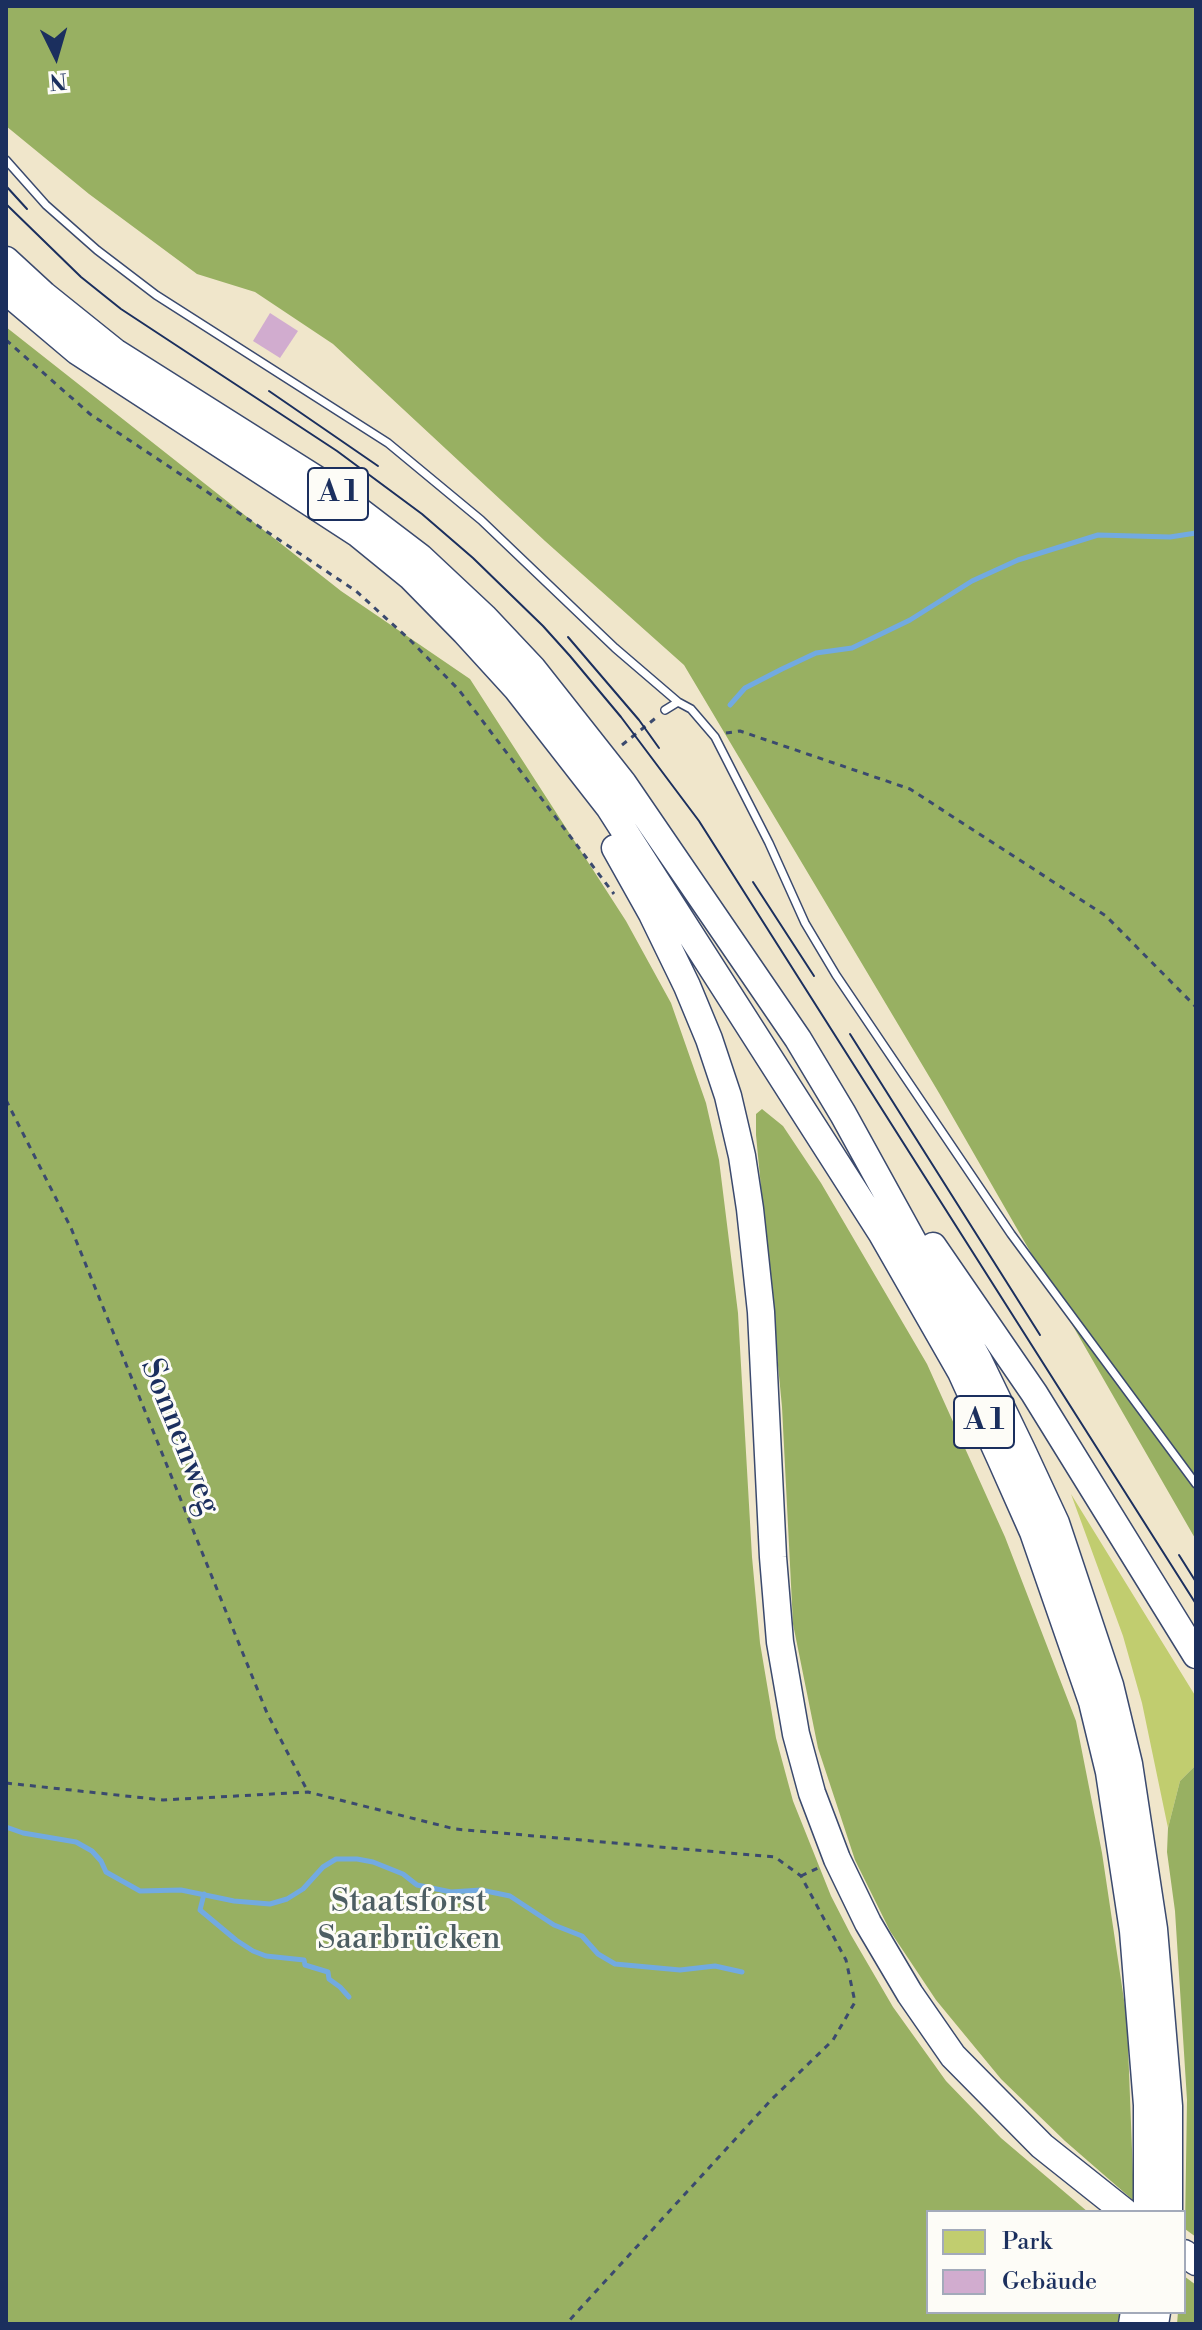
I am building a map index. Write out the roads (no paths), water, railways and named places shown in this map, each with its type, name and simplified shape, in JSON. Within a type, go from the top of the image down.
[{"type":"highway","name":"A 1","points":[[6,260],[115,352],[324,484],[420,557],[484,617],[533,669],[623,783],[798,1039],[843,1114],[978,1359],[1022,1450],[1056,1523],[1110,1685],[1129,1764],[1154,1929],[1169,2106],[1159,2206]]},
{"type":"highway","name":"A 1","points":[[6,291],[77,351],[357,533],[401,568],[517,689],[609,807],[882,1234],[961,1372],[1033,1532],[1092,1702],[1109,1772],[1133,1931],[1147,2105],[1159,2206]]},
{"type":"highway","points":[[561,746],[652,914],[687,986],[728,1096],[750,1209],[761,1312],[780,1642],[796,1734],[812,1793],[837,1859],[868,1923],[910,1994],[953,2056],[1042,2146],[1122,2210]]},
{"type":"highway","points":[[843,1114],[1034,1393],[1196,1655]]},
{"type":"lane","points":[[6,160],[46,205],[97,250],[156,295],[388,443],[481,520],[615,648],[678,702],[691,709],[715,737],[769,843],[805,923],[851,998],[1011,1234],[1196,1484]]},
{"type":"lane","points":[[665,710],[678,702]]},
{"type":"waterway","points":[[730,705],[745,688],[782,669],[816,653],[852,648],[910,620],[972,581],[1018,560],[1098,535],[1170,537],[1196,533]]},
{"type":"waterway","points":[[6,1827],[76,1842],[92,1851],[106,1872],[140,1891],[181,1890],[234,1901],[270,1904],[287,1899],[303,1889],[323,1867],[336,1859],[357,1859],[403,1874],[417,1885],[451,1892],[481,1890],[510,1896],[554,1925],[582,1936],[598,1954],[615,1964],[680,1970],[715,1966],[742,1972]]},
{"type":"waterway","points":[[204,1894],[200,1910],[236,1940],[266,1956],[304,1960],[305,1965],[328,1972],[329,1979],[349,1997]]},
{"type":"tram line","points":[[6,186],[27,209]]},
{"type":"tram line","points":[[6,204],[81,277],[121,309],[337,451],[422,514],[473,558],[570,656],[621,717],[699,821],[1196,1604]]},
{"type":"tram line","points":[[269,391],[378,466]]},
{"type":"tram line","points":[[568,637],[659,748]]},
{"type":"tram line","points":[[753,882],[814,976]]},
{"type":"tram line","points":[[850,1034],[1040,1335]]},
{"type":"tram line","points":[[1179,1555],[1196,1582]]},
{"type":"park label","name":"Staatsforst Saarbrücken","points":[[409,1922]]}]
